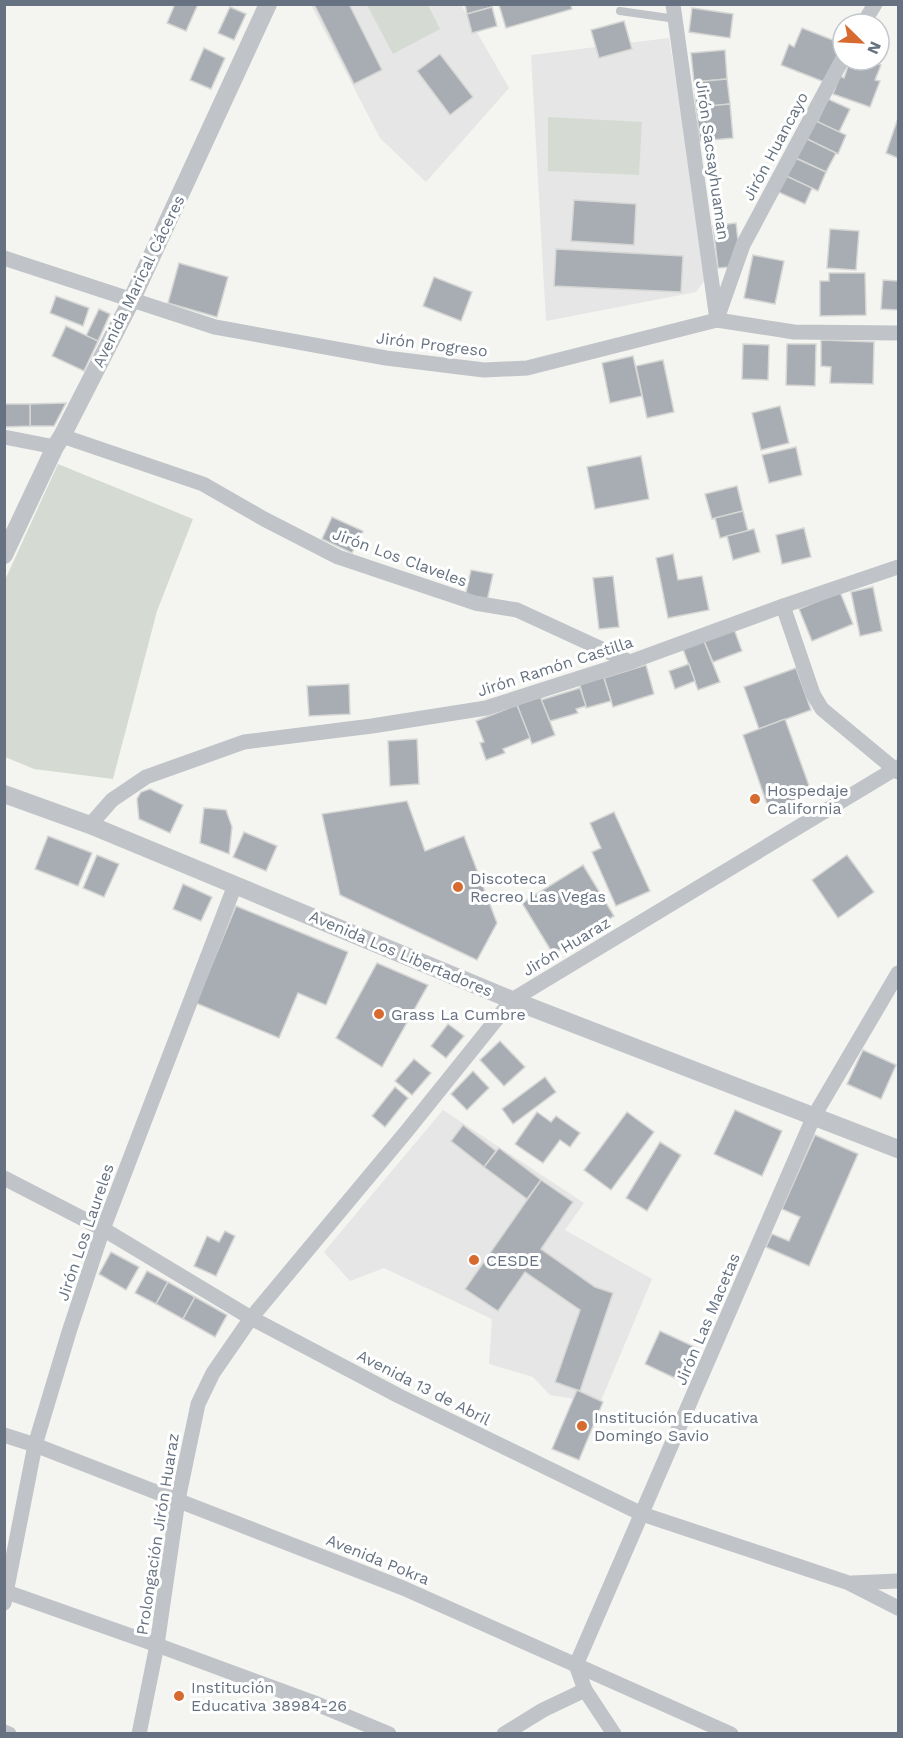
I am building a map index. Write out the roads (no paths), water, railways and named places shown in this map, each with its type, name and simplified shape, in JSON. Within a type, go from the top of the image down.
[{"type":"street","name":"Avenida Marical Cáceres","points":[[4,555],[131,301],[264,6]]},
{"type":"street","name":"Jirón Sacsayhuaman","points":[[674,12],[717,320]]},
{"type":"street","name":"Jirón Huancayo","points":[[717,320],[743,245],[836,72]]},
{"type":"street","name":"Jirón Progreso","points":[[4,258],[215,327],[386,358],[484,370],[527,368],[717,320],[794,332],[898,333]]},
{"type":"street","name":"Jirón Los Claveles","points":[[4,437],[59,442],[203,484],[338,557],[475,603],[517,610],[630,662]]},
{"type":"street","name":"Jirón Ramón Castilla","points":[[90,825],[112,800],[146,777],[244,742],[372,726],[486,708],[630,662],[898,567]]},
{"type":"street","points":[[783,606],[817,702],[822,709],[897,770]]},
{"type":"street","name":"Jirón Huaraz","points":[[251,1318],[406,1132],[512,1000],[897,770]]},
{"type":"street","name":"Avenida Los Libertadores","points":[[4,795],[90,825],[512,1000],[898,1149]]},
{"type":"street","name":"Jirón Los Laureles","points":[[5,1595],[35,1444],[103,1229],[235,885]]},
{"type":"street","name":"Jirón Las Macetas","points":[[576,1665],[814,1116],[898,973]]},
{"type":"street","name":"Avenida 13 de Abril","points":[[4,1178],[103,1229],[251,1318],[399,1396],[642,1514],[849,1583]]},
{"type":"street","name":"Prolongación Jirón Huaraz","points":[[139,1734],[158,1645],[178,1500],[198,1404],[213,1373],[251,1318]]},
{"type":"street","name":"Avenida Pokra","points":[[4,1435],[35,1444],[403,1588],[731,1734]]},
{"type":"street","points":[[849,1583],[898,1581]]},
{"type":"street","points":[[849,1583],[898,1608]]},
{"type":"street","points":[[5,1595],[158,1645],[312,1702],[389,1734]]},
{"type":"street","points":[[576,1665],[585,1690],[614,1734]]},
{"type":"street","points":[[504,1734],[543,1710],[585,1690]]},
{"type":"lane","points":[[620,12],[674,12]]},
{"type":"place","name":"Hospedaje California","points":[[755,799]]},
{"type":"place","name":"Discoteca Recreo Las Vegas","points":[[458,887]]},
{"type":"place","name":"Grass La Cumbre","points":[[379,1014]]},
{"type":"place","name":"CESDE","points":[[474,1260]]},
{"type":"place","name":"Institución Educativa Domingo Savio","points":[[582,1426]]},
{"type":"place","name":"Institución Educativa 38984-26","points":[[179,1696]]}]
